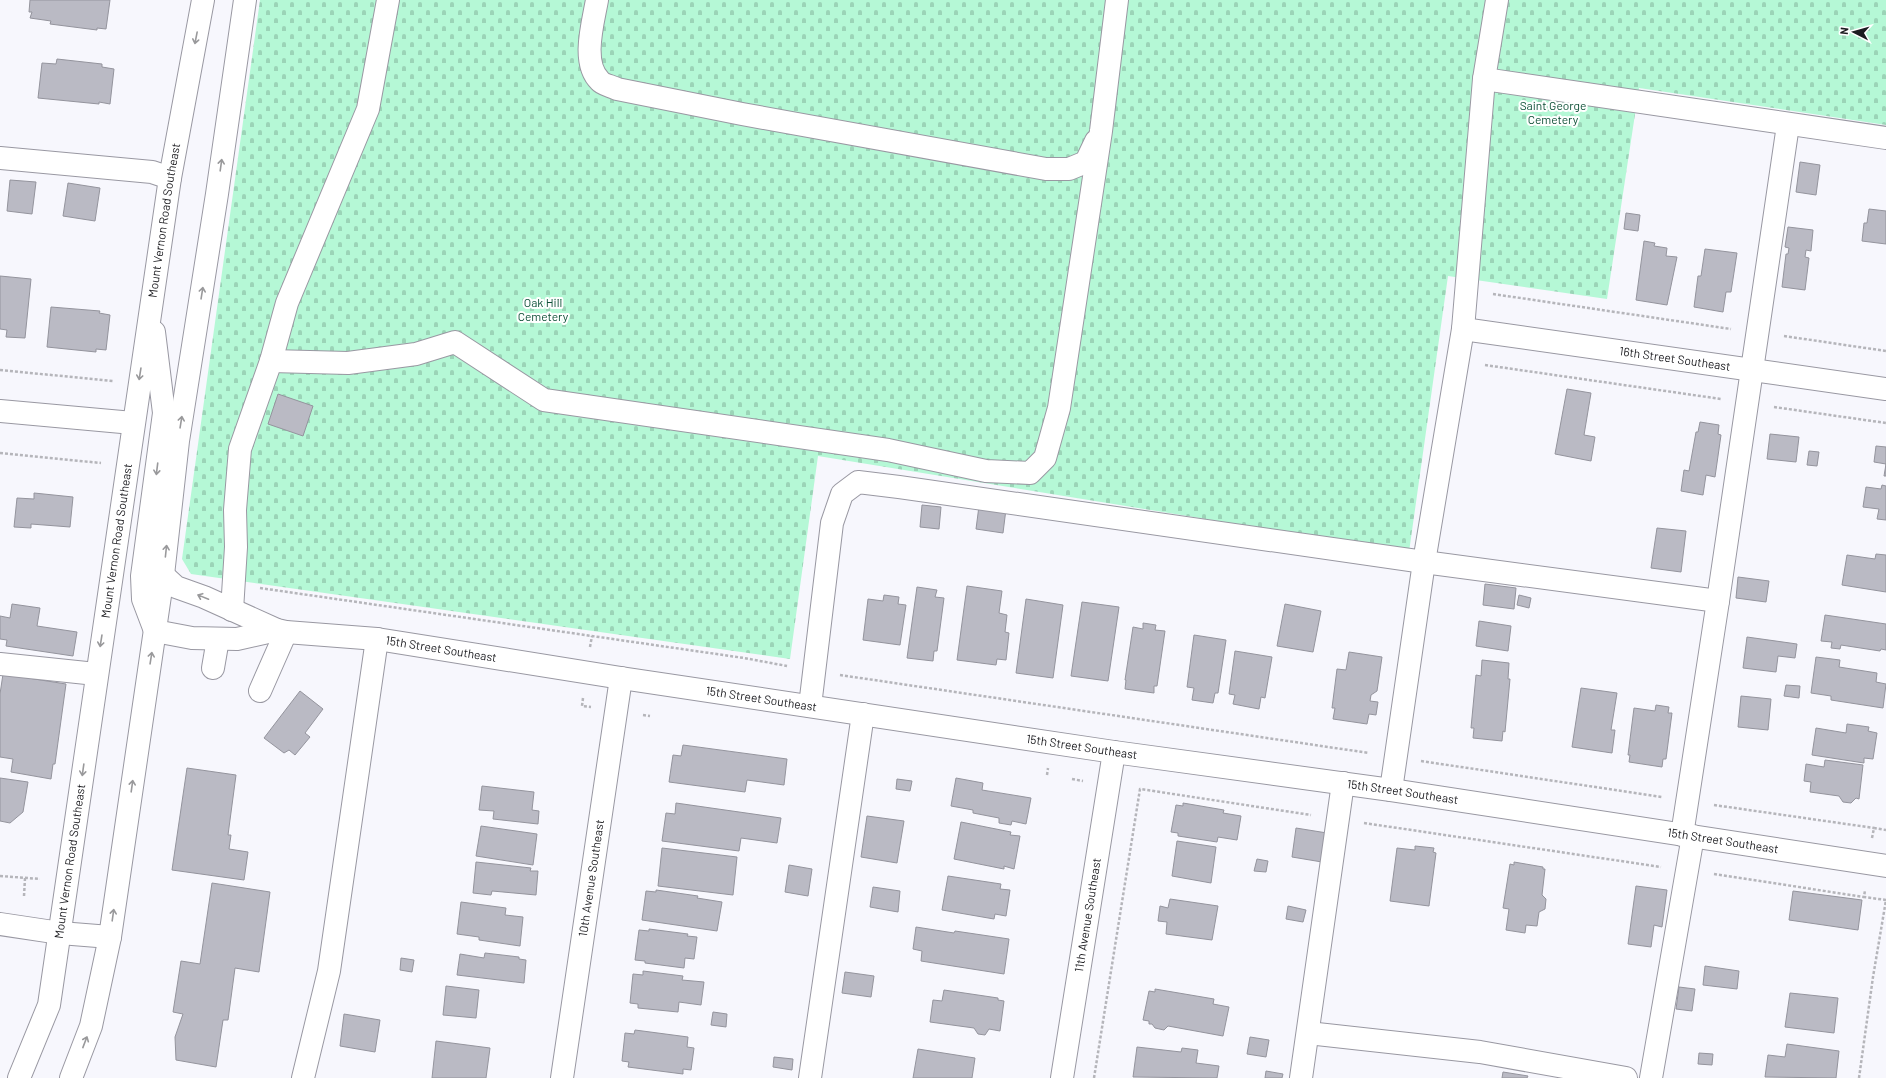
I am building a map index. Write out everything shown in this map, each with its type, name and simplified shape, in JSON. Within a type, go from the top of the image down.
[{"type":"street","name":"Mount Vernon Road Southeast","points":[[19,1078],[49,1005],[96,674],[170,178],[203,0]]},
{"type":"street","points":[[71,1078],[91,1026],[110,937],[163,575],[178,442],[217,194],[245,0]]},
{"type":"street","points":[[232,610],[236,547],[235,510],[240,450],[271,361],[287,303],[368,109],[388,0]]},
{"type":"street","points":[[597,0],[589,54],[590,66],[600,81],[617,89],[742,114],[1046,169],[1069,169],[1086,162],[1101,131]]},
{"type":"street","points":[[271,361],[348,363],[416,354],[454,342],[544,400],[888,450],[986,471],[1030,473],[1045,458],[1059,408],[1101,131],[1117,0]]},
{"type":"street","points":[[1391,790],[1424,562],[1463,329],[1484,79],[1497,0]]},
{"type":"street","points":[[1484,79],[1788,125],[1886,138]]},
{"type":"street","points":[[1652,1078],[1687,870],[1687,801],[1753,370],[1788,125]]},
{"type":"street","points":[[0,158],[152,172],[170,178]]},
{"type":"street","points":[[151,305],[164,413],[142,576],[143,599],[155,631]]},
{"type":"street","name":"16th Street Southeast","points":[[1463,329],[1886,389]]},
{"type":"street","points":[[0,411],[133,422]]},
{"type":"street","points":[[810,706],[832,523],[842,494],[858,482],[1424,562],[1718,601]]},
{"type":"street","name":"15th Street Southeast","points":[[163,575],[176,587],[204,597],[282,631]]},
{"type":"street","name":"15th Street Southeast","points":[[155,631],[192,638],[218,639],[237,639],[282,631],[377,639],[621,678],[1114,752],[1391,790],[1886,866]]},
{"type":"street","points":[[260,691],[282,631]]},
{"type":"street","points":[[213,668],[218,639]]},
{"type":"street","points":[[303,1078],[330,971],[377,639]]},
{"type":"street","points":[[0,664],[96,674]]},
{"type":"street","name":"10th Avenue Southeast","points":[[562,1078],[621,678]]},
{"type":"street","points":[[810,1078],[863,714]]},
{"type":"street","name":"11th Avenue Southeast","points":[[1062,1078],[1114,752]]},
{"type":"street","points":[[1301,1078],[1343,783]]},
{"type":"street","points":[[0,924],[60,933],[110,937]]},
{"type":"street","points":[[1308,1033],[1480,1052],[1626,1078]]},
{"type":"path","points":[[1466,290],[1886,351]]},
{"type":"path","points":[[1458,361],[1886,423]]},
{"type":"path","points":[[0,370],[118,381]]},
{"type":"path","points":[[0,453],[108,464]]},
{"type":"path","points":[[234,584],[744,658],[814,671],[1886,830]]},
{"type":"path","points":[[590,651],[592,636]]},
{"type":"path","points":[[583,694],[582,706],[594,707]]},
{"type":"path","points":[[640,715],[650,716]]},
{"type":"path","points":[[1072,779],[1086,782]]},
{"type":"path","points":[[1094,1078],[1140,789],[1886,900],[1873,977],[1859,1078]]},
{"type":"path","points":[[1872,840],[1874,828]]},
{"type":"path","points":[[0,876],[41,879]]},
{"type":"path","points":[[24,896],[26,878]]},
{"type":"path","points":[[1864,897],[1865,885]]},
{"type":"green space","name":"Oak Hill Cemetery","points":[[260,0],[1886,0],[1886,125],[1639,88],[1607,299],[1448,276],[1409,552],[818,456],[790,659],[191,574],[182,559]]},
{"type":"building","points":[[30,0],[110,0],[106,29],[97,28],[97,30],[50,24],[51,21],[30,18],[32,12],[29,12]]},
{"type":"building","points":[[57,59],[102,64],[102,67],[114,69],[110,104],[38,98],[42,63],[56,64]]},
{"type":"building","points":[[1800,162],[1820,165],[1816,195],[1796,192]]},
{"type":"building","points":[[10,180],[36,182],[32,214],[7,211]]},
{"type":"building","points":[[68,183],[100,188],[95,221],[63,216]]},
{"type":"building","points":[[1869,209],[1886,211],[1886,244],[1862,241],[1864,223],[1867,223]]},
{"type":"building","points":[[1626,213],[1640,215],[1638,231],[1624,229]]},
{"type":"building","points":[[1788,227],[1813,230],[1811,251],[1806,250],[1805,257],[1809,258],[1805,290],[1782,287],[1786,254],[1788,254],[1789,248],[1785,247]]},
{"type":"building","points":[[1644,241],[1655,243],[1654,246],[1667,248],[1666,256],[1677,257],[1667,305],[1636,300]]},
{"type":"building","points":[[1705,249],[1737,253],[1731,292],[1726,292],[1723,312],[1694,307],[1698,276],[1701,276]]},
{"type":"building","points":[[0,276],[31,279],[25,338],[6,337],[7,330],[0,329]]},
{"type":"building","points":[[51,307],[100,311],[99,313],[110,315],[106,350],[96,349],[96,352],[47,347]]},
{"type":"building","points":[[1567,389],[1591,393],[1584,435],[1595,437],[1591,461],[1555,454]]},
{"type":"building","points":[[278,394],[313,406],[303,436],[268,424]]},
{"type":"building","points":[[1700,422],[1719,425],[1718,434],[1721,435],[1715,477],[1706,475],[1703,495],[1681,491],[1684,470],[1689,471],[1696,432],[1698,432]]},
{"type":"building","points":[[1770,434],[1799,437],[1796,462],[1767,459]]},
{"type":"building","points":[[1876,446],[1886,447],[1886,464],[1874,462]]},
{"type":"building","points":[[1809,451],[1819,452],[1817,466],[1807,465]]},
{"type":"building","points":[[1886,464],[1886,476],[1884,476]]},
{"type":"building","points":[[1882,485],[1886,486],[1886,520],[1877,519],[1879,509],[1863,507],[1866,487],[1881,489]]},
{"type":"building","points":[[34,493],[73,497],[70,527],[31,524],[31,528],[14,527],[17,498],[34,499]]},
{"type":"building","points":[[922,505],[941,507],[939,529],[920,527]]},
{"type":"building","points":[[979,506],[1006,509],[1003,533],[976,529]]},
{"type":"building","points":[[1657,528],[1686,531],[1681,572],[1651,568]]},
{"type":"building","points":[[1876,554],[1886,555],[1886,592],[1842,585],[1847,555],[1875,559]]},
{"type":"building","points":[[1738,577],[1769,581],[1766,602],[1736,598]]},
{"type":"building","points":[[1485,584],[1516,588],[1514,609],[1483,605]]},
{"type":"building","points":[[967,586],[1002,591],[999,613],[1007,615],[1005,632],[1009,633],[1006,660],[997,659],[996,665],[957,660]]},
{"type":"building","points":[[917,587],[937,590],[935,597],[944,598],[937,651],[934,651],[933,661],[907,658]]},
{"type":"building","points":[[884,595],[899,597],[898,604],[906,605],[900,645],[863,640],[868,599],[883,601]]},
{"type":"building","points":[[1519,595],[1531,598],[1529,608],[1517,605]]},
{"type":"building","points":[[1026,599],[1063,605],[1053,678],[1016,673]]},
{"type":"building","points":[[1082,602],[1119,607],[1108,681],[1071,676]]},
{"type":"building","points":[[12,604],[40,608],[37,626],[77,632],[73,656],[6,646],[7,640],[0,639],[0,616],[10,618]]},
{"type":"building","points":[[1285,604],[1321,611],[1313,652],[1277,646]]},
{"type":"building","points":[[1825,615],[1886,624],[1886,650],[1881,649],[1880,651],[1841,645],[1840,649],[1831,648],[1832,642],[1821,641]]},
{"type":"building","points":[[1479,621],[1511,626],[1508,651],[1476,646]]},
{"type":"building","points":[[1143,623],[1156,625],[1155,630],[1165,631],[1157,686],[1154,686],[1154,693],[1125,689],[1133,627],[1143,629]]},
{"type":"building","points":[[1194,635],[1226,640],[1218,693],[1215,693],[1213,703],[1192,700],[1194,688],[1187,687]]},
{"type":"building","points":[[1747,637],[1797,644],[1795,658],[1778,656],[1776,672],[1743,668]]},
{"type":"building","points":[[1235,651],[1272,657],[1265,698],[1261,697],[1259,709],[1233,704],[1235,695],[1229,694]]},
{"type":"building","points":[[1349,652],[1382,657],[1377,691],[1371,695],[1370,701],[1378,702],[1376,715],[1369,714],[1367,724],[1333,719],[1335,708],[1332,708],[1337,669],[1346,670]]},
{"type":"building","points":[[1816,657],[1840,660],[1839,667],[1877,673],[1876,682],[1886,684],[1883,708],[1831,700],[1831,696],[1811,693]]},
{"type":"building","points":[[1482,660],[1509,663],[1508,679],[1510,679],[1505,732],[1503,731],[1502,741],[1473,738],[1474,728],[1471,728],[1476,675],[1481,676]]},
{"type":"building","points":[[3,674],[66,684],[55,764],[53,764],[51,779],[11,772],[13,759],[0,757],[0,694]]},
{"type":"building","points":[[1786,685],[1800,686],[1799,698],[1784,696]]},
{"type":"building","points":[[1581,688],[1617,693],[1611,730],[1615,730],[1612,753],[1572,747]]},
{"type":"building","points":[[300,691],[323,709],[305,733],[310,737],[295,755],[289,750],[284,753],[264,738]]},
{"type":"building","points":[[1741,696],[1771,699],[1768,730],[1738,727]]},
{"type":"building","points":[[1656,705],[1669,707],[1668,713],[1672,713],[1666,759],[1663,759],[1662,767],[1629,762],[1630,755],[1628,755],[1634,708],[1655,711]]},
{"type":"building","points":[[1847,724],[1869,727],[1868,731],[1877,733],[1873,759],[1864,758],[1864,763],[1812,755],[1816,728],[1846,733]]},
{"type":"building","points":[[683,745],[787,759],[784,785],[747,780],[745,792],[669,782],[673,755],[681,756]]},
{"type":"building","points":[[1825,760],[1863,765],[1859,799],[1856,798],[1851,803],[1843,802],[1839,796],[1810,792],[1811,782],[1804,781],[1806,764],[1824,767]]},
{"type":"building","points":[[187,768],[236,775],[228,835],[231,835],[229,849],[248,852],[244,880],[172,870]]},
{"type":"building","points":[[0,778],[28,782],[23,812],[10,823],[0,821]]},
{"type":"building","points":[[956,778],[983,783],[982,790],[1031,798],[1026,824],[1012,821],[1011,825],[999,823],[999,818],[973,813],[973,810],[951,806]]},
{"type":"building","points":[[897,779],[912,781],[910,791],[896,789]]},
{"type":"building","points":[[482,786],[534,792],[532,810],[539,811],[538,824],[493,819],[494,811],[479,810]]},
{"type":"building","points":[[676,803],[781,818],[777,843],[741,838],[739,851],[662,841],[666,813],[675,814]]},
{"type":"building","points":[[1183,803],[1224,810],[1223,813],[1241,816],[1237,840],[1218,837],[1217,842],[1178,836],[1178,833],[1171,832],[1176,805],[1183,806]]},
{"type":"building","points":[[867,816],[904,821],[897,863],[861,857]]},
{"type":"building","points":[[961,822],[1011,832],[1010,835],[1020,836],[1014,869],[1004,866],[1004,869],[954,859]]},
{"type":"building","points":[[481,826],[537,834],[533,865],[476,856]]},
{"type":"building","points":[[1296,828],[1327,833],[1322,862],[1292,857]]},
{"type":"building","points":[[1177,841],[1216,847],[1211,883],[1172,876]]},
{"type":"building","points":[[1415,846],[1434,848],[1433,852],[1436,853],[1429,906],[1390,901],[1397,848],[1415,850]]},
{"type":"building","points":[[662,848],[737,857],[733,895],[658,886]]},
{"type":"building","points":[[1257,859],[1268,861],[1266,872],[1254,871]]},
{"type":"building","points":[[476,862],[531,868],[530,871],[538,871],[536,895],[492,891],[491,895],[473,893]]},
{"type":"building","points":[[1514,862],[1543,867],[1543,869],[1545,869],[1542,895],[1546,899],[1545,909],[1539,912],[1537,926],[1526,925],[1525,933],[1506,930],[1509,909],[1503,908],[1510,864],[1514,865]]},
{"type":"building","points":[[789,865],[812,869],[808,896],[785,892]]},
{"type":"building","points":[[948,876],[1001,884],[1000,889],[1010,890],[1006,916],[995,914],[994,919],[942,910]]},
{"type":"building","points":[[212,883],[270,892],[259,972],[235,968],[228,1020],[223,1020],[216,1067],[176,1060],[175,1037],[183,1014],[173,1012],[181,961],[200,964]]},
{"type":"building","points":[[1636,886],[1667,890],[1662,927],[1654,925],[1651,947],[1628,944]]},
{"type":"building","points":[[873,887],[900,891],[898,912],[870,907]]},
{"type":"building","points":[[656,890],[698,896],[697,898],[722,902],[717,931],[642,920],[646,891],[656,892]]},
{"type":"building","points":[[1793,891],[1862,900],[1858,930],[1789,920]]},
{"type":"building","points":[[1170,899],[1218,906],[1212,940],[1166,934],[1167,922],[1158,921],[1160,906],[1168,908]]},
{"type":"building","points":[[461,902],[506,908],[505,915],[523,917],[520,946],[479,940],[479,937],[457,934]]},
{"type":"building","points":[[1288,906],[1306,910],[1303,922],[1286,919]]},
{"type":"building","points":[[916,927],[1009,939],[1004,974],[921,961],[922,951],[913,949]]},
{"type":"building","points":[[649,929],[688,934],[687,936],[697,937],[694,959],[685,958],[684,968],[645,963],[645,961],[635,960],[639,930],[649,931]]},
{"type":"building","points":[[485,953],[519,957],[519,959],[526,960],[524,983],[457,975],[460,954],[484,958]]},
{"type":"building","points":[[401,958],[414,960],[412,972],[400,970]]},
{"type":"building","points":[[1705,966],[1739,971],[1737,989],[1703,985]]},
{"type":"building","points":[[643,971],[683,976],[682,980],[704,982],[701,1005],[679,1002],[678,1012],[638,1008],[638,1004],[630,1003],[633,974],[643,975]]},
{"type":"building","points":[[845,972],[874,976],[871,997],[842,993]]},
{"type":"building","points":[[446,986],[479,990],[476,1018],[443,1015]]},
{"type":"building","points":[[1679,987],[1695,989],[1692,1011],[1676,1009]]},
{"type":"building","points":[[1155,989],[1214,999],[1213,1004],[1229,1007],[1223,1036],[1168,1026],[1164,1030],[1155,1028],[1152,1024],[1149,1024],[1149,1021],[1143,1020],[1149,991],[1155,992]]},
{"type":"building","points":[[944,990],[998,998],[998,1000],[1004,1001],[1000,1031],[989,1029],[985,1035],[978,1034],[974,1028],[930,1022],[933,1000],[942,1001]]},
{"type":"building","points":[[1790,993],[1838,998],[1834,1033],[1785,1027]]},
{"type":"building","points":[[713,1012],[727,1014],[726,1027],[711,1025]]},
{"type":"building","points":[[344,1014],[380,1020],[375,1052],[340,1046]]},
{"type":"building","points":[[635,1030],[688,1037],[687,1047],[694,1048],[691,1070],[683,1069],[683,1074],[628,1067],[629,1062],[622,1061],[625,1033],[634,1034]]},
{"type":"building","points":[[1250,1037],[1269,1040],[1266,1057],[1247,1054]]},
{"type":"building","points":[[436,1041],[490,1048],[486,1078],[432,1078]]},
{"type":"building","points":[[1787,1044],[1839,1051],[1836,1078],[1765,1077],[1768,1055],[1785,1057]]},
{"type":"building","points":[[1137,1047],[1181,1052],[1182,1048],[1198,1050],[1196,1063],[1219,1066],[1217,1078],[1133,1077]]},
{"type":"building","points":[[918,1049],[975,1058],[972,1078],[913,1078]]},
{"type":"building","points":[[1699,1053],[1713,1054],[1712,1065],[1698,1064]]},
{"type":"building","points":[[774,1057],[793,1059],[792,1070],[773,1067]]},
{"type":"building","points":[[1266,1071],[1283,1074],[1282,1078],[1265,1078]]},
{"type":"building","points":[[1503,1072],[1528,1076],[1527,1078],[1502,1078]]},
{"type":"park label","name":"Saint George Cemetery","points":[[1553,113]]}]
